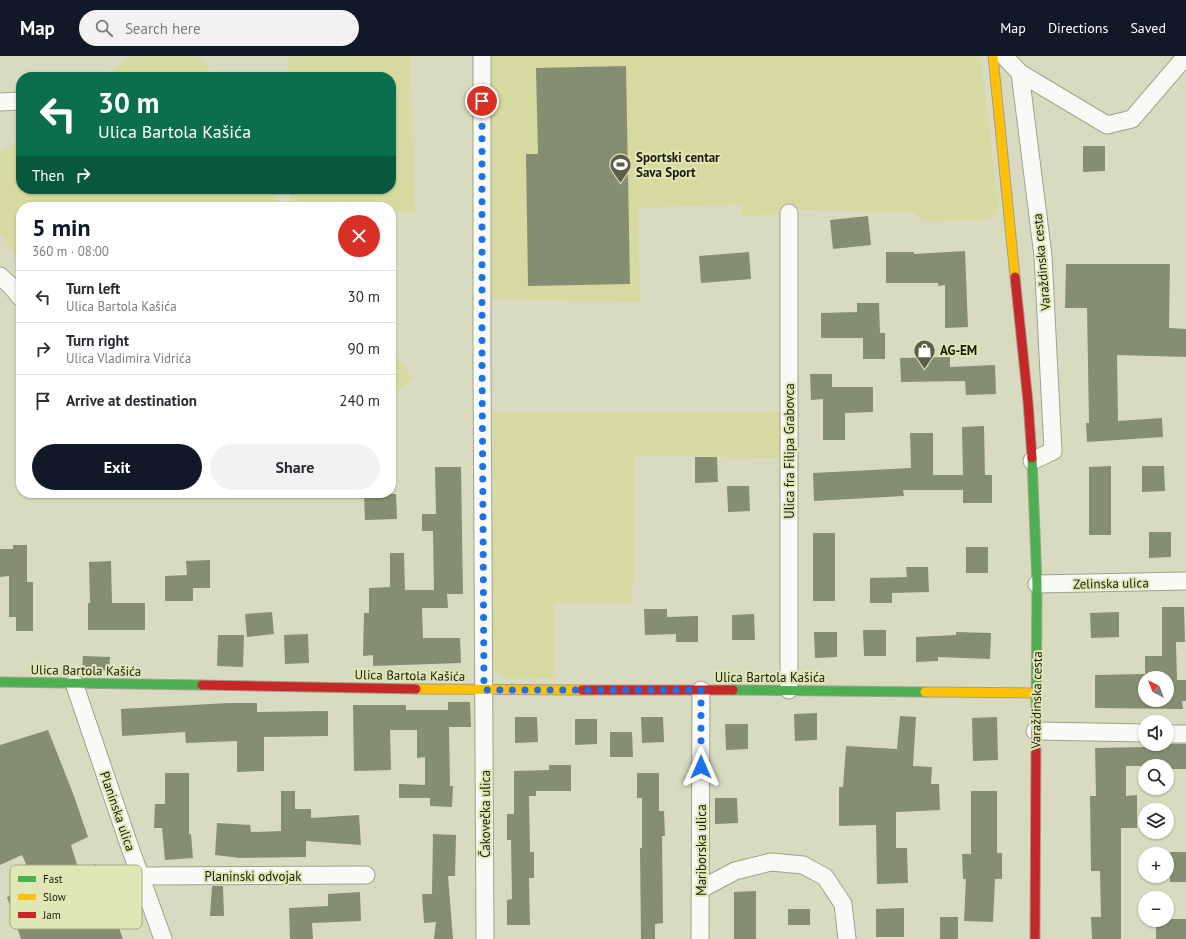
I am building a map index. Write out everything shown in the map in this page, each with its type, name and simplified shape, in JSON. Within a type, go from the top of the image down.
[{"type":"street","name":"Čakovečka ulica","points":[[482,56],[485,939]]},
{"type":"street","name":"Varaždinska cesta","points":[[993,56],[1028,402],[1032,461],[1037,584],[1035,939]]},
{"type":"street","points":[[1004,56],[1020,73],[1107,125],[1132,119],[1186,56]]},
{"type":"street","name":"Varaždinska cesta","points":[[1020,73],[1042,256],[1053,451],[1032,461]]},
{"type":"street","points":[[0,102],[16,101]]},
{"type":"street","name":"Ulica fra Filipa Grabovca","points":[[789,213],[789,690]]},
{"type":"street","points":[[0,276],[16,292]]},
{"type":"street","name":"Zelinska ulica","points":[[1037,584],[1186,581]]},
{"type":"street","name":"Ulica Bartola Kašića","points":[[0,682],[484,690],[789,690],[1036,693]]},
{"type":"street","name":"Planinska ulica","points":[[74,683],[136,865]]},
{"type":"street","name":"Mariborska ulica","points":[[700,939],[701,690]]},
{"type":"street","points":[[1035,731],[1138,733]]},
{"type":"street","points":[[1174,734],[1186,734]]},
{"type":"street","points":[[701,888],[735,871],[771,862],[803,865],[825,876],[843,904],[847,939]]},
{"type":"street","name":"Planinski odvojak","points":[[142,876],[366,875]]},
{"type":"street","name":"Planinska ulica","points":[[142,881],[163,939]]},
{"type":"green space","points":[[132,56],[199,56],[210,72],[111,72]]},
{"type":"green space","points":[[288,56],[410,56],[415,212],[396,212],[396,202],[290,202],[290,194],[396,194],[396,72],[289,72]]},
{"type":"green space","points":[[490,56],[980,56],[998,205],[996,215],[986,220],[921,221],[921,218],[916,217],[916,212],[783,210],[783,214],[742,216],[742,204],[638,208],[640,302],[492,299]]},
{"type":"green space","points":[[16,142],[16,194],[275,194],[280,202],[16,202],[16,257],[0,232],[0,153]]},
{"type":"green space","points":[[396,356],[413,379],[396,391]]},
{"type":"green space","points":[[493,412],[782,412],[781,458],[634,455],[635,542],[632,603],[554,603],[555,678],[506,679],[506,677],[496,671],[493,665]]},
{"type":"building","points":[[626,66],[630,284],[528,286],[526,154],[538,154],[536,68]]},
{"type":"building","points":[[1083,146],[1105,146],[1105,171],[1083,172]]},
{"type":"building","points":[[868,216],[871,245],[833,249],[830,220]]},
{"type":"building","points":[[965,251],[968,327],[945,328],[945,285],[938,286],[938,283],[886,283],[886,252],[914,252],[914,254]]},
{"type":"building","points":[[749,252],[751,279],[701,283],[699,256]]},
{"type":"building","points":[[1066,264],[1170,264],[1169,328],[1186,329],[1186,357],[1117,355],[1118,421],[1162,418],[1163,437],[1087,442],[1086,423],[1089,423],[1087,308],[1065,308]]},
{"type":"building","points":[[857,303],[879,303],[880,333],[885,333],[885,359],[863,359],[863,338],[821,338],[821,313],[857,312]]},
{"type":"building","points":[[950,357],[950,367],[995,365],[996,394],[966,395],[965,381],[901,382],[900,358]]},
{"type":"building","points":[[810,374],[832,374],[832,387],[873,387],[873,412],[845,413],[845,440],[823,440],[823,399],[811,400]]},
{"type":"building","points":[[984,426],[985,475],[992,475],[992,503],[963,503],[963,490],[903,490],[904,496],[814,501],[813,473],[911,468],[910,433],[933,433],[933,475],[963,475],[962,427]]},
{"type":"building","points":[[695,457],[717,457],[718,482],[695,483]]},
{"type":"building","points":[[1111,466],[1111,535],[1089,535],[1089,467]]},
{"type":"building","points":[[1142,466],[1164,466],[1165,491],[1142,492]]},
{"type":"building","points":[[435,467],[461,467],[463,594],[447,594],[448,608],[422,608],[423,638],[460,638],[461,663],[373,666],[373,655],[363,656],[364,613],[369,613],[369,588],[390,587],[390,553],[404,553],[405,590],[434,590],[433,531],[422,531],[422,514],[436,514]]},
{"type":"building","points":[[727,486],[749,486],[750,511],[728,512]]},
{"type":"building","points":[[396,494],[397,519],[365,520],[364,498],[396,498]]},
{"type":"building","points":[[1149,532],[1171,532],[1171,557],[1149,558]]},
{"type":"building","points":[[813,533],[835,533],[835,601],[813,601]]},
{"type":"building","points":[[13,545],[27,545],[27,582],[33,582],[33,631],[16,631],[16,617],[9,617],[9,576],[0,577],[0,549],[13,549]]},
{"type":"building","points":[[966,547],[988,547],[988,573],[966,573]]},
{"type":"building","points":[[210,560],[210,588],[193,588],[193,601],[165,601],[165,576],[187,575],[186,561]]},
{"type":"building","points":[[111,561],[112,603],[145,603],[145,630],[88,630],[88,603],[90,603],[89,562]]},
{"type":"building","points":[[906,567],[928,567],[929,592],[892,593],[892,603],[870,603],[870,578],[907,577]]},
{"type":"building","points":[[1162,607],[1184,607],[1185,642],[1176,642],[1177,680],[1186,680],[1186,701],[1182,701],[1183,709],[1095,708],[1095,675],[1138,674],[1138,707],[1174,707],[1174,671],[1145,671],[1145,656],[1162,656]]},
{"type":"building","points":[[644,609],[667,609],[667,617],[698,616],[698,642],[676,642],[676,634],[645,635]]},
{"type":"building","points":[[272,612],[274,634],[247,637],[245,614]]},
{"type":"building","points":[[1119,612],[1119,637],[1091,638],[1090,613]]},
{"type":"building","points":[[754,614],[755,640],[732,640],[732,615]]},
{"type":"building","points":[[863,630],[886,630],[886,656],[864,656]]},
{"type":"building","points":[[814,632],[837,632],[837,657],[815,658]]},
{"type":"building","points":[[956,632],[991,633],[990,659],[938,657],[938,661],[916,662],[916,637],[956,635]]},
{"type":"building","points":[[308,634],[309,663],[285,664],[284,635]]},
{"type":"building","points":[[218,635],[244,635],[243,667],[217,666]]},
{"type":"building","points":[[83,656],[110,657],[109,671],[82,669]]},
{"type":"building","points":[[448,702],[470,702],[471,727],[449,727],[450,786],[453,786],[452,807],[430,806],[430,798],[399,798],[399,784],[425,785],[425,757],[417,758],[417,730],[390,730],[391,770],[354,771],[353,705],[406,705],[406,710],[448,710]]},
{"type":"building","points":[[228,703],[257,703],[257,712],[328,711],[328,736],[264,737],[264,771],[237,772],[237,741],[186,743],[185,732],[122,736],[121,709]]},
{"type":"building","points":[[817,713],[817,740],[795,741],[794,714]]},
{"type":"building","points":[[900,716],[916,717],[913,766],[932,767],[931,784],[939,784],[940,810],[896,812],[896,848],[907,848],[908,883],[877,884],[876,825],[839,826],[839,787],[843,787],[846,746],[897,749]]},
{"type":"building","points":[[515,717],[537,717],[538,742],[515,743]]},
{"type":"building","points":[[641,717],[663,717],[664,742],[642,743]]},
{"type":"building","points":[[997,717],[998,760],[973,761],[972,718]]},
{"type":"building","points":[[575,719],[597,719],[597,744],[575,745]]},
{"type":"building","points":[[725,724],[748,724],[748,749],[726,750]]},
{"type":"building","points":[[48,730],[74,796],[88,837],[71,845],[77,865],[26,865],[22,855],[0,865],[0,745]]},
{"type":"building","points":[[610,732],[632,732],[633,757],[610,757]]},
{"type":"building","points":[[1174,744],[1186,744],[1186,769],[1174,769],[1174,759],[1138,759],[1138,766],[1126,766],[1126,796],[1137,795],[1137,828],[1121,828],[1121,939],[1092,939],[1091,917],[1101,917],[1100,871],[1091,871],[1090,796],[1096,796],[1095,748],[1138,747],[1138,751],[1174,751]]},
{"type":"building","points":[[549,765],[571,765],[571,791],[536,791],[536,796],[529,796],[530,852],[534,852],[534,878],[529,878],[530,925],[507,925],[507,900],[512,899],[511,840],[507,840],[507,814],[514,814],[514,771],[549,770]]},
{"type":"building","points":[[165,773],[189,773],[189,834],[191,834],[193,858],[165,860],[162,828],[154,828],[155,804],[165,804]]},
{"type":"building","points":[[637,773],[659,773],[659,811],[664,811],[665,836],[662,836],[663,923],[655,924],[655,939],[641,939],[640,848],[642,848],[642,798],[637,798]]},
{"type":"building","points":[[281,791],[295,791],[295,809],[311,809],[311,818],[359,815],[361,845],[306,841],[306,857],[240,858],[215,855],[217,823],[250,825],[251,832],[281,831]]},
{"type":"building","points":[[971,791],[997,791],[997,853],[1002,853],[1002,879],[995,879],[993,922],[964,921],[966,879],[963,879],[962,854],[971,854]]},
{"type":"building","points":[[715,798],[737,798],[738,823],[715,824]]},
{"type":"building","points":[[433,834],[456,835],[455,876],[448,876],[453,939],[434,939],[436,922],[424,923],[422,894],[432,894]]},
{"type":"building","points":[[1174,852],[1186,852],[1186,882],[1174,882]]},
{"type":"building","points":[[212,886],[223,886],[224,916],[210,916]]},
{"type":"building","points":[[756,891],[756,939],[734,939],[734,892]]},
{"type":"building","points":[[360,892],[361,921],[312,923],[313,939],[290,939],[289,908],[328,906],[328,894]]},
{"type":"building","points":[[10,896],[10,906],[7,897]]},
{"type":"building","points":[[904,908],[904,937],[876,937],[876,909]]},
{"type":"building","points":[[788,909],[810,909],[810,925],[788,925]]},
{"type":"building","points":[[940,917],[958,917],[958,939],[940,939]]},
{"type":"building","points":[[1174,919],[1186,919],[1186,939],[1156,939],[1156,927],[1174,927]]},
{"type":"building","points":[[18,929],[119,929],[123,939],[21,939]]},
{"type":"traffic: fast","points":[[1032,458],[1037,584],[1036,732]]},
{"type":"traffic: fast","points":[[0,682],[202,685]]},
{"type":"traffic: fast","points":[[733,690],[925,692]]},
{"type":"traffic: slow","points":[[993,56],[1015,277]]},
{"type":"traffic: slow","points":[[416,689],[582,690]]},
{"type":"traffic: slow","points":[[925,692],[1036,693]]},
{"type":"traffic: jam","points":[[1015,277],[1028,402],[1032,458]]},
{"type":"traffic: jam","points":[[202,685],[416,689]]},
{"type":"traffic: jam","points":[[582,690],[733,690]]},
{"type":"traffic: jam","points":[[1035,939],[1036,732]]},
{"type":"place","name":"Sportski centar Sava Sport","points":[[620,184]]},
{"type":"place","name":"AG-EM","points":[[925,370]]},
{"type":"route","points":[[482,101],[484,690],[701,690],[701,767]]}]
